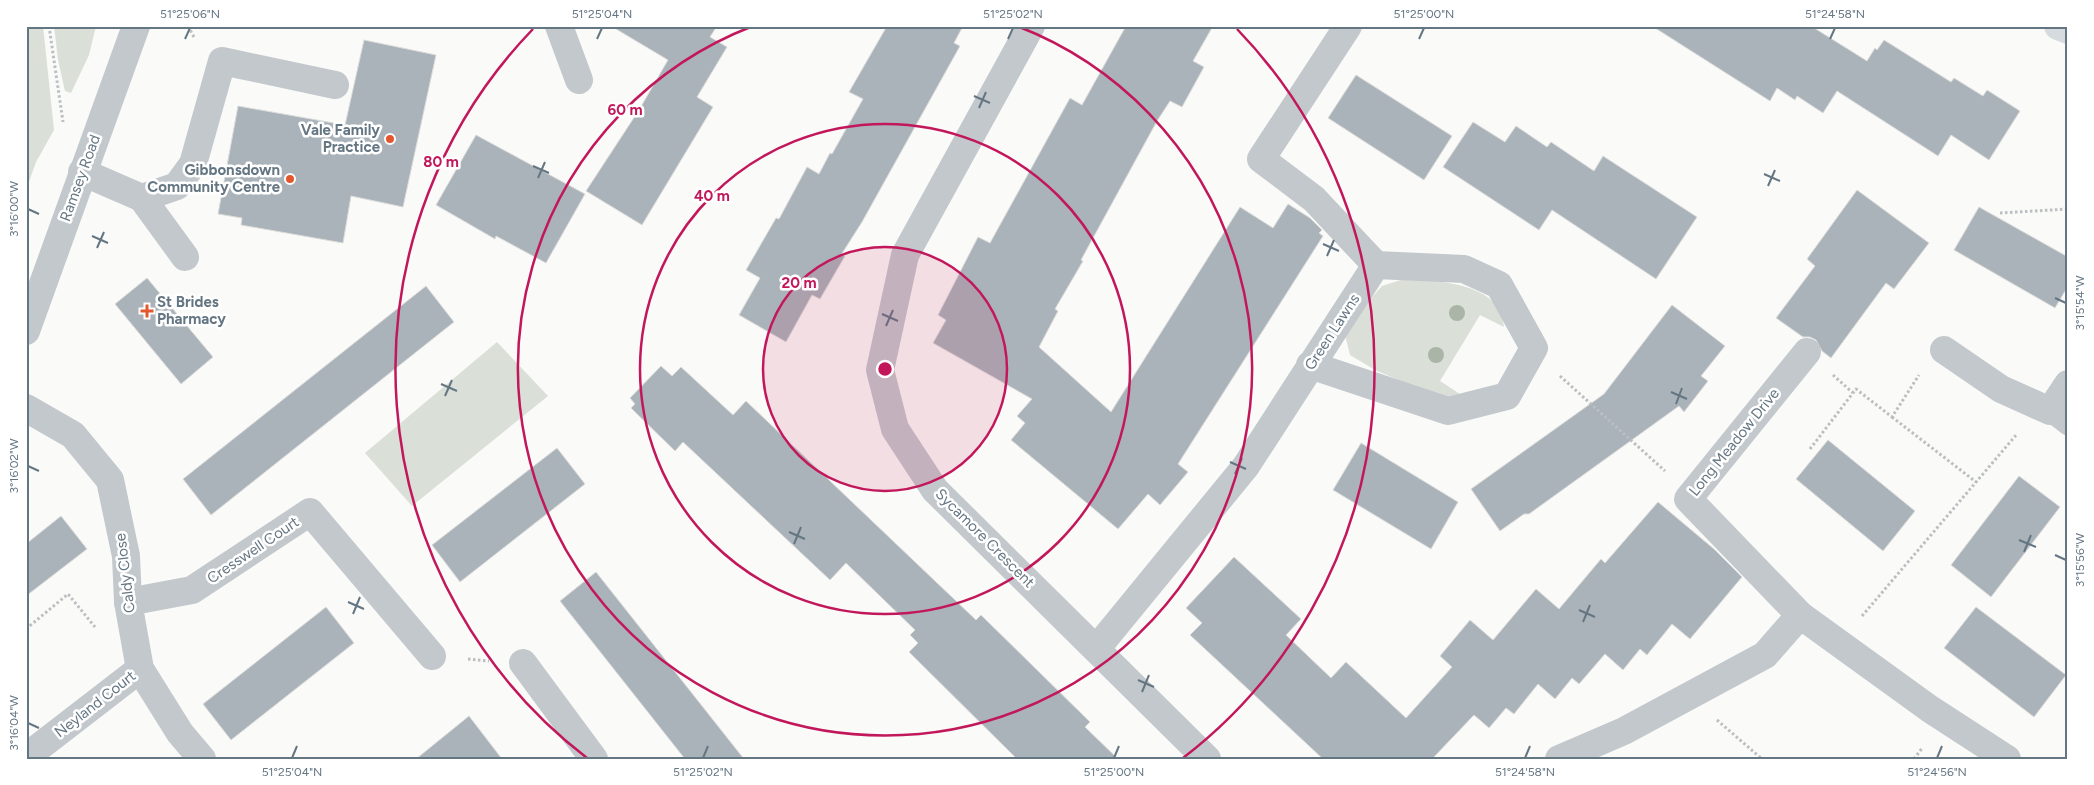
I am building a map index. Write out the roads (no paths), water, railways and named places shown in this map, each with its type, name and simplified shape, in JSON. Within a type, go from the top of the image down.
[{"type":"street","name":"Ramsey Road","points":[[26,331],[136,26]]},
{"type":"street","points":[[560,26],[579,80]]},
{"type":"street","name":"Sycamore Crescent","points":[[1031,26],[905,255],[880,370],[895,429],[935,490],[1097,648],[1207,759]]},
{"type":"street","points":[[1310,365],[1448,411],[1507,396],[1534,348],[1499,285],[1464,269],[1376,265],[1314,199],[1261,158],[1348,26]]},
{"type":"street","points":[[2058,26],[2068,30]]},
{"type":"street","points":[[142,198],[177,186],[193,164],[222,61],[335,85]]},
{"type":"street","points":[[82,172],[142,198],[185,257]]},
{"type":"street","name":"Green Lawns","points":[[1097,648],[1246,466],[1376,265]]},
{"type":"street","points":[[1944,350],[2001,389],[2059,418],[2068,384]]},
{"type":"street","name":"Long Meadow Drive","points":[[1807,352],[1688,499],[1800,615],[1930,709],[2007,759]]},
{"type":"street","name":"Caldy Close","points":[[26,408],[73,435],[110,480],[126,556],[128,602],[140,669],[180,734],[202,759]]},
{"type":"street","name":"Cresswell Court","points":[[128,602],[192,590],[310,512],[432,656]]},
{"type":"street","points":[[1559,759],[1624,731],[1765,655],[1800,615]]},
{"type":"street","points":[[523,663],[594,759]]},
{"type":"street","name":"Neyland Court","points":[[26,757],[140,669]]},
{"type":"place","name":"Vale Family Practice","points":[[390,139]]},
{"type":"place","name":"Gibbonsdown Community Centre","points":[[290,179]]},
{"type":"place","name":"St Brides Pharmacy","points":[[147,311]]}]
